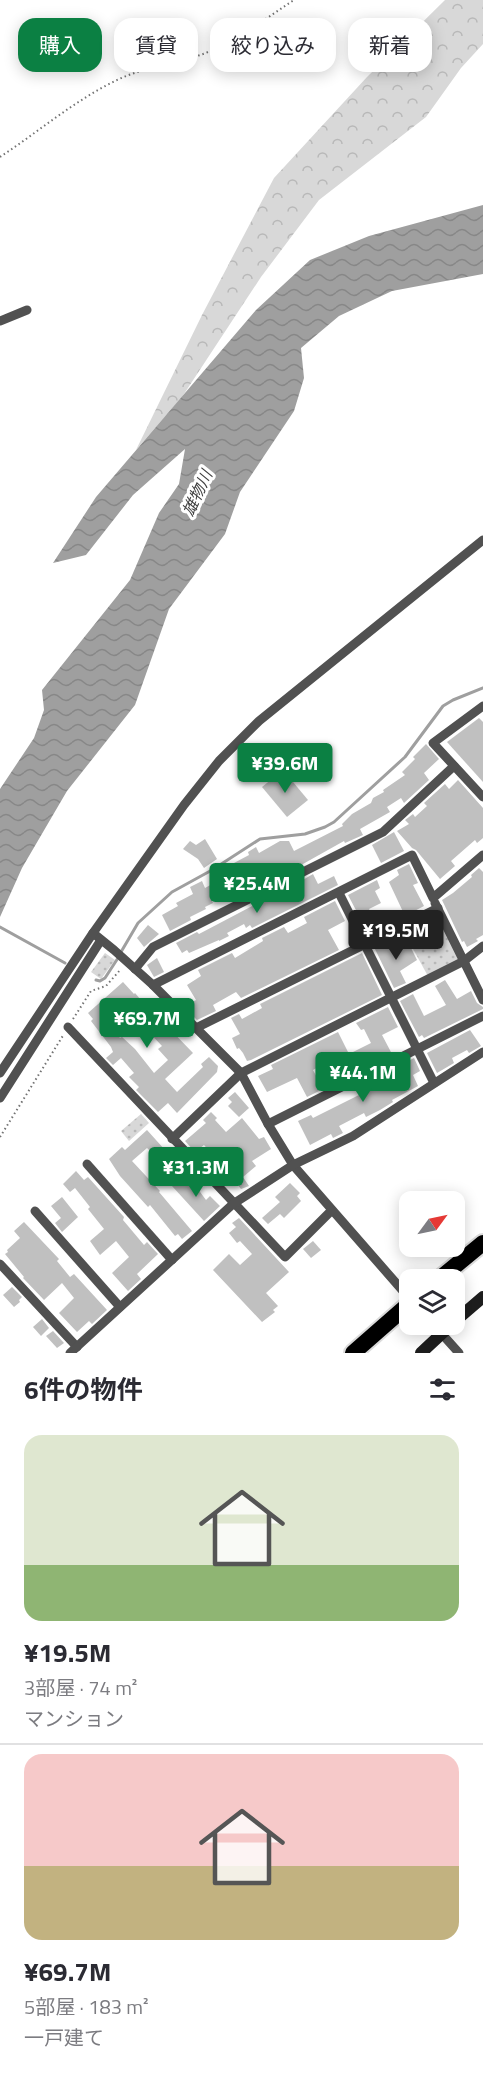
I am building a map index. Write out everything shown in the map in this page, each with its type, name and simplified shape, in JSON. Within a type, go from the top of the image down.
[{"type":"highway","points":[[451,1269],[483,1243]]},
{"type":"highway","points":[[353,1353],[399,1311]]},
{"type":"street","points":[[0,321],[27,310]]},
{"type":"street","points":[[0,1073],[93,933],[184,805],[219,761],[260,721],[483,540]]},
{"type":"street","points":[[483,706],[433,743],[483,797]]},
{"type":"street","points":[[135,969],[153,947],[383,832],[454,766]]},
{"type":"street","points":[[153,985],[412,855],[483,1000]]},
{"type":"street","points":[[433,898],[483,855]]},
{"type":"street","points":[[339,893],[434,1083]]},
{"type":"street","points":[[196,1028],[438,908]]},
{"type":"street","points":[[93,933],[153,985],[241,1073],[293,1165],[399,1296]]},
{"type":"street","points":[[0,1098],[101,940]]},
{"type":"street","points":[[172,1139],[241,1073],[464,961],[483,946]]},
{"type":"street","points":[[268,1124],[483,1016]]},
{"type":"street","points":[[68,1027],[285,1257],[331,1211]]},
{"type":"street","points":[[0,1264],[74,1350],[233,1204],[293,1165],[352,1136],[483,1052]]},
{"type":"street","points":[[87,1164],[172,1260]]},
{"type":"street","points":[[35,1211],[120,1307]]},
{"type":"street","points":[[465,1313],[483,1297]]},
{"type":"street","points":[[421,1353],[440,1335]]},
{"type":"street","points":[[442,1335],[459,1353]]},
{"type":"path","points":[[0,157],[116,80],[218,48],[294,0]]},
{"type":"path","points":[[0,1137],[91,991],[106,986],[125,960]]},
{"type":"green space","points":[[445,0],[483,0],[483,44],[461,68],[426,117],[319,200],[261,277],[182,397],[136,450],[202,315],[274,178],[372,72],[432,72],[432,18],[427,18]]},
{"type":"green space","points":[[438,908],[464,961],[429,978],[401,927]]},
{"type":"green space","points":[[105,953],[115,960],[101,979],[91,972]]},
{"type":"green space","points":[[141,1114],[149,1123],[129,1141],[121,1131]]},
{"type":"water","name":"雄物川","points":[[483,205],[483,274],[392,291],[339,316],[301,348],[304,378],[294,411],[240,492],[225,534],[169,609],[135,705],[67,791],[22,868],[0,917],[0,789],[34,738],[44,710],[42,690],[130,580],[159,513],[179,484],[185,449],[133,495],[86,555],[53,563],[96,497],[256,310],[310,260],[369,236]]},
{"type":"building","points":[[479,718],[483,722],[483,782],[447,742]]},
{"type":"building","points":[[426,744],[439,759],[424,773],[429,780],[404,803],[401,798],[387,807],[390,812],[360,829],[363,835],[345,843],[344,841],[294,869],[291,863],[262,878],[259,873],[240,884],[242,888],[231,893],[230,891],[212,901],[213,903],[205,907],[206,909],[190,917],[191,920],[170,931],[162,915],[178,906],[176,903],[193,894],[190,887],[202,881],[205,888],[223,878],[219,871],[249,855],[248,852],[256,847],[259,853],[280,841],[289,841],[294,851],[343,826],[342,824],[352,814],[371,803],[373,798],[405,775],[402,772]]},
{"type":"building","points":[[283,770],[308,800],[287,817],[262,787]]},
{"type":"building","points":[[458,780],[483,808],[483,838],[477,843],[475,840],[451,861],[455,866],[440,879],[397,831],[409,824],[405,820],[413,814],[415,817],[427,806],[424,803],[445,784],[449,789]]},
{"type":"building","points":[[394,832],[404,851],[381,863],[372,845]]},
{"type":"building","points":[[205,839],[217,859],[204,868],[198,859],[183,849],[190,841],[196,845]]},
{"type":"building","points":[[409,864],[418,883],[413,885],[424,906],[405,916],[389,882],[399,875],[397,870]]},
{"type":"building","points":[[479,868],[483,872],[483,935],[467,947],[464,941],[462,942],[442,900],[472,877],[471,875]]},
{"type":"building","points":[[313,874],[318,884],[334,876],[338,885],[252,928],[250,925],[246,928],[244,924],[227,933],[229,936],[189,953],[187,950],[182,953],[176,943],[197,932],[199,934],[277,893],[281,900],[304,887],[301,881]]},
{"type":"building","points":[[377,880],[380,888],[375,891],[381,903],[369,909],[380,929],[369,935],[348,895]]},
{"type":"building","points":[[335,901],[345,921],[328,930],[339,950],[241,998],[236,992],[213,1005],[216,1011],[197,1020],[194,1017],[188,1004],[196,1000],[187,985],[201,976],[198,970],[232,953],[235,958],[263,941],[262,938],[284,927],[288,933],[307,923],[304,917]]},
{"type":"building","points":[[148,925],[159,934],[144,947],[137,938]]},
{"type":"building","points":[[407,940],[417,960],[400,971],[406,983],[394,988],[374,947],[386,942],[390,949]]},
{"type":"building","points":[[362,953],[382,995],[247,1061],[239,1048],[237,1049],[232,1038],[240,1034],[231,1018],[239,1014],[242,1019],[262,1008],[260,1004]]},
{"type":"building","points":[[157,958],[164,972],[154,977],[147,965]]},
{"type":"building","points":[[445,980],[457,999],[471,991],[483,1009],[424,1038],[422,1035],[419,1037],[400,1001],[413,994],[424,1016],[446,1005],[435,986]]},
{"type":"building","points":[[123,982],[162,1025],[164,1023],[193,1053],[165,1079],[177,1092],[203,1067],[201,1064],[209,1057],[218,1066],[217,1072],[177,1113],[168,1103],[158,1112],[136,1090],[139,1087],[129,1077],[134,1073],[121,1058],[113,1065],[106,1058],[113,1052],[111,1047],[91,1021],[93,1019],[88,1013]],"holes":[[[122,1002],[136,1018],[131,1022],[141,1033],[146,1029],[162,1046],[158,1049],[168,1060],[154,1073],[135,1049],[122,1037],[120,1038],[106,1021],[110,1018],[108,1015]]]},
{"type":"building","points":[[388,1007],[398,1027],[382,1035],[392,1054],[340,1080],[331,1060],[313,1070],[323,1089],[307,1097],[297,1078],[267,1092],[258,1076],[273,1069],[271,1065],[338,1032],[349,1054],[371,1043],[364,1029],[361,1030],[356,1023]]},
{"type":"building","points":[[470,1030],[481,1046],[469,1053],[467,1050],[452,1058],[454,1063],[437,1073],[427,1053]]},
{"type":"building","points":[[414,1058],[420,1071],[413,1075],[418,1086],[392,1100],[393,1102],[380,1110],[366,1117],[364,1113],[339,1126],[343,1133],[333,1138],[331,1134],[310,1145],[298,1121],[311,1115],[313,1118],[373,1088],[369,1081]]},
{"type":"building","points":[[235,1092],[249,1108],[239,1117],[228,1106],[232,1102],[228,1098]]},
{"type":"building","points":[[211,1112],[226,1132],[242,1118],[259,1139],[264,1137],[271,1149],[252,1161],[256,1166],[243,1177],[249,1186],[241,1189],[230,1175],[223,1181],[210,1168],[218,1161],[204,1145],[195,1152],[185,1141],[206,1123],[203,1120]]},
{"type":"building","points":[[147,1130],[179,1162],[170,1170],[147,1148],[132,1161],[192,1231],[182,1239],[178,1234],[175,1236],[150,1205],[148,1207],[120,1176],[109,1159],[122,1147],[125,1150]]},
{"type":"building","points":[[76,1171],[84,1180],[88,1177],[124,1217],[123,1220],[144,1245],[147,1242],[158,1254],[137,1274],[141,1279],[128,1291],[112,1273],[129,1257],[116,1241],[100,1255],[90,1241],[104,1229],[75,1188],[70,1192],[63,1184]]},
{"type":"building","points":[[184,1176],[186,1179],[189,1177],[206,1200],[210,1196],[220,1206],[204,1221],[172,1186]]},
{"type":"building","points":[[290,1183],[300,1193],[297,1196],[301,1201],[284,1218],[280,1214],[268,1224],[262,1218],[280,1202],[275,1197]]},
{"type":"building","points":[[62,1197],[78,1217],[62,1232],[55,1223],[61,1218],[51,1206]]},
{"type":"building","points":[[239,1218],[289,1272],[266,1293],[278,1306],[273,1310],[275,1312],[262,1322],[213,1270],[229,1254],[240,1265],[252,1254],[240,1241],[237,1243],[229,1233],[236,1227],[232,1223]]},
{"type":"building","points":[[24,1222],[59,1259],[57,1261],[70,1277],[74,1274],[107,1310],[92,1324],[89,1321],[77,1332],[59,1313],[74,1298],[62,1283],[44,1300],[5,1254],[20,1238],[14,1231]]},
{"type":"building","points":[[313,1241],[321,1250],[311,1258],[303,1249]]},
{"type":"building","points":[[12,1287],[22,1297],[14,1307],[3,1295]]},
{"type":"building","points":[[42,1319],[49,1328],[41,1336],[33,1327]]},
{"type":"building","points":[[53,1331],[64,1343],[57,1348],[46,1336]]},
{"type":"waterway","points":[[121,952],[138,923],[172,892],[260,839],[305,834],[334,822],[405,757],[443,706],[483,688]]},
{"type":"waterway","points":[[0,927],[65,963]]},
{"type":"waterway","points":[[96,980],[100,981],[105,978],[118,958]]}]
